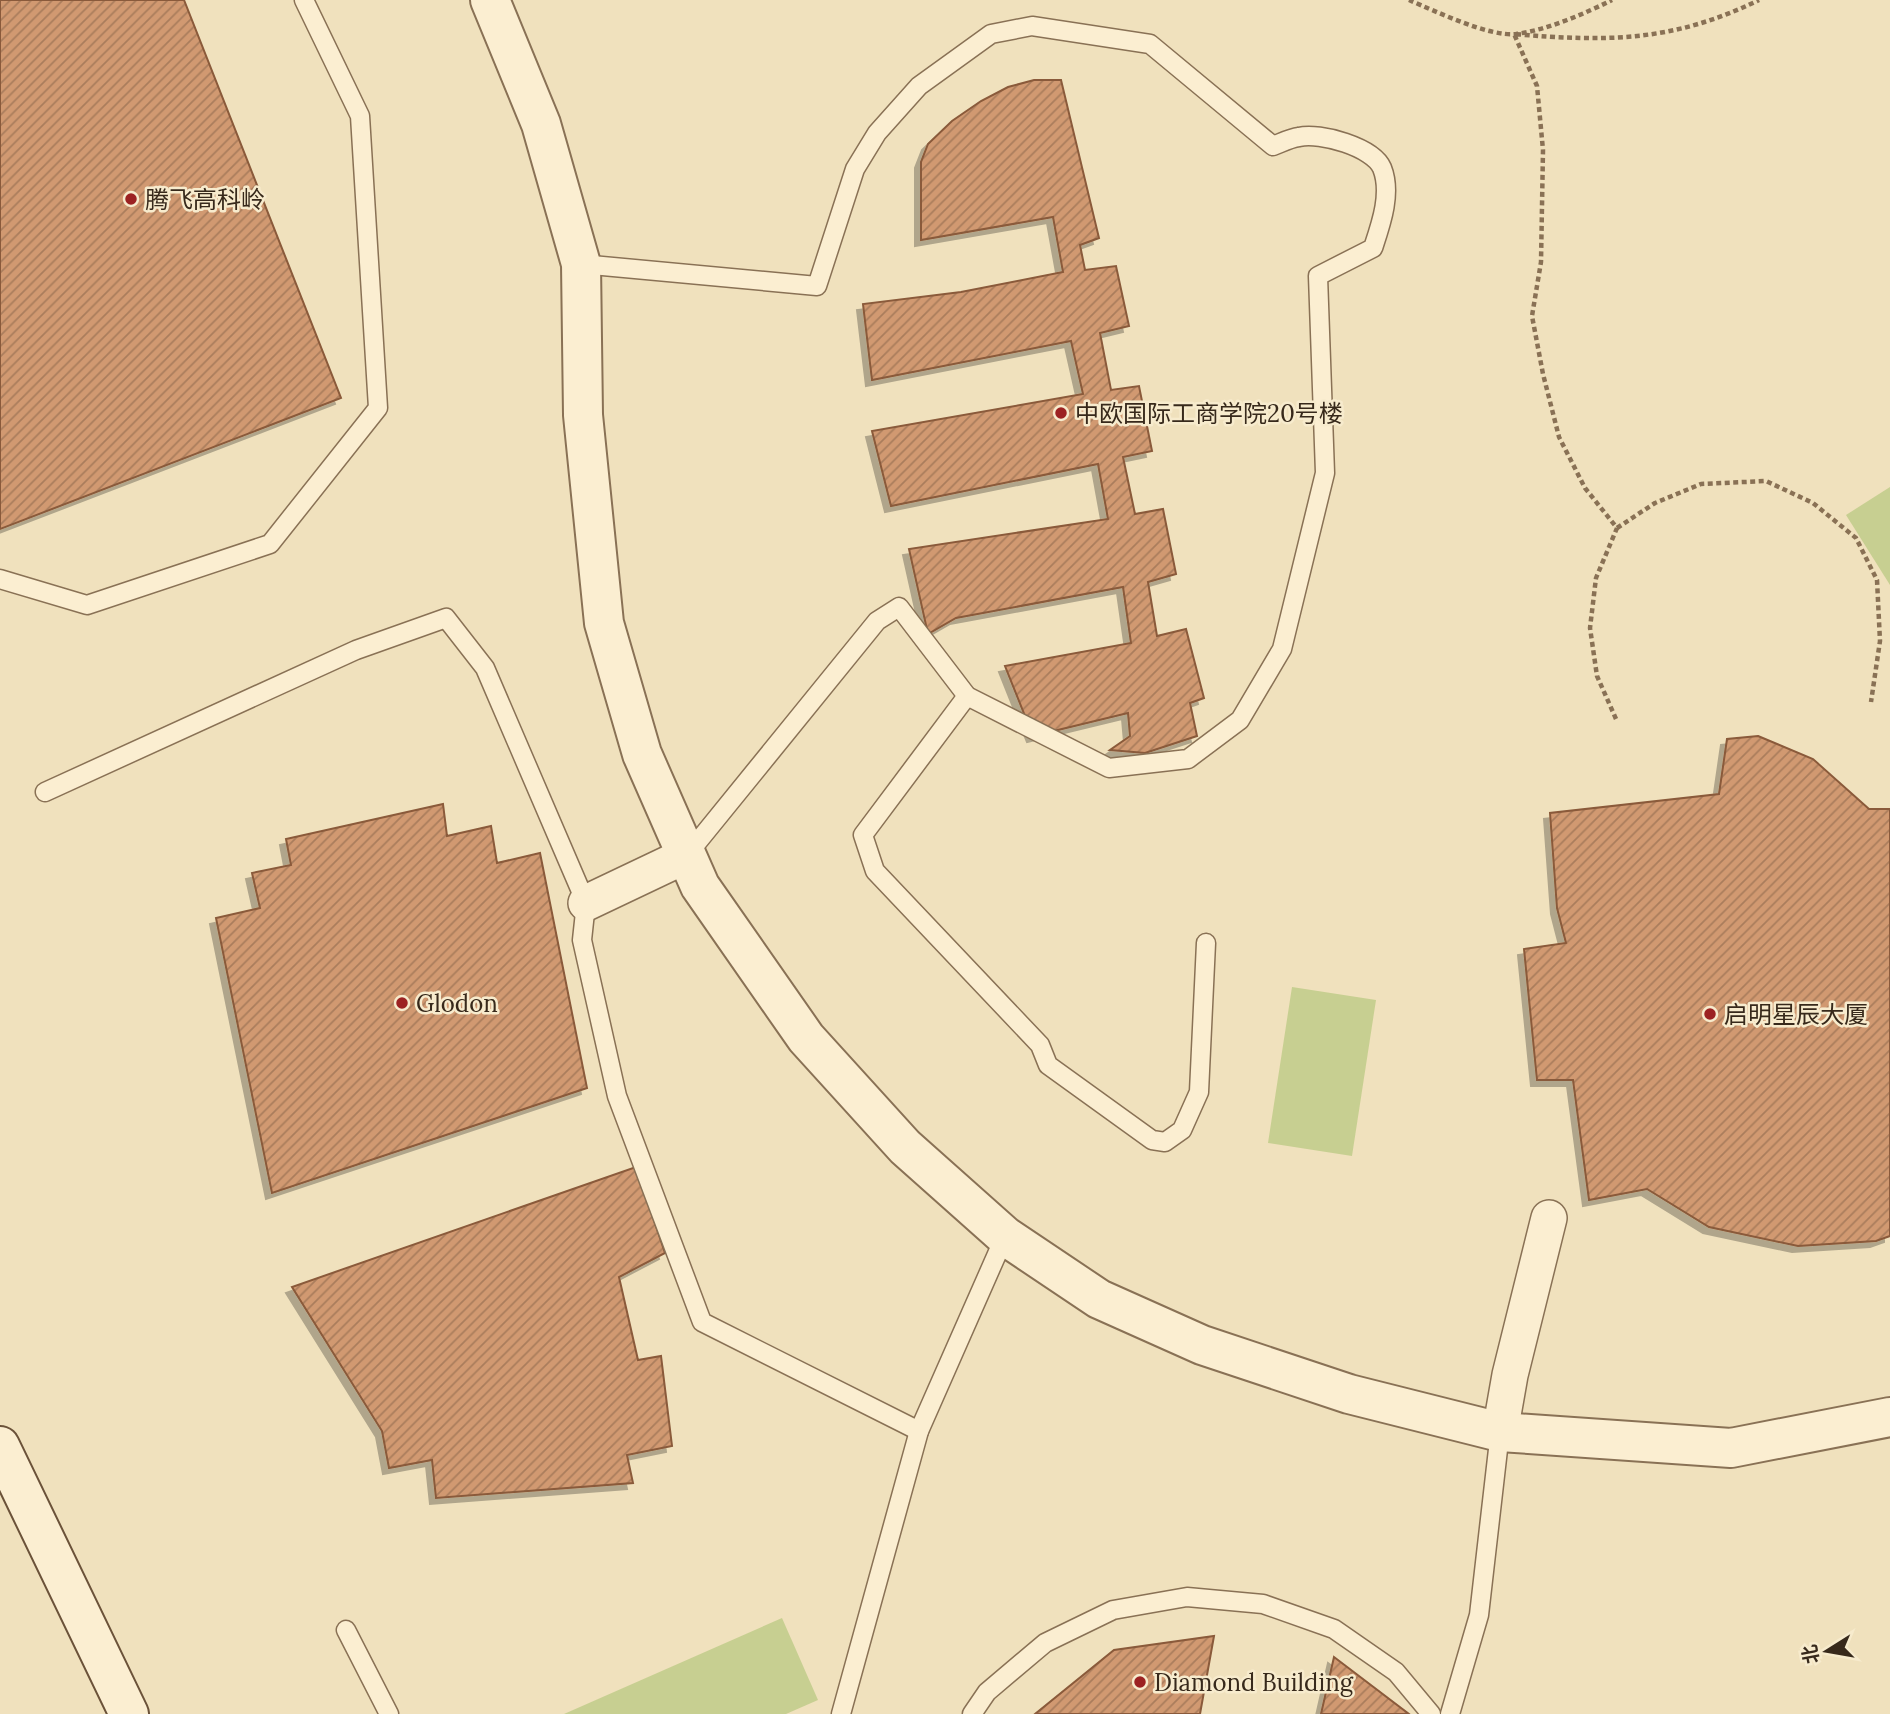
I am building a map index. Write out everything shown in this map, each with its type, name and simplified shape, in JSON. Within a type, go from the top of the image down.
[{"type":"street","points":[[490,0],[541,124],[580,264],[583,415],[604,623],[642,754],[700,886],[806,1038],[905,1147],[1005,1236],[1099,1299],[1202,1345],[1349,1394],[1500,1432],[1731,1448],[1890,1417]]},
{"type":"street","points":[[586,903],[687,855]]},
{"type":"street","points":[[1500,1432],[1510,1375],[1549,1218]]},
{"type":"street","points":[[0,1446],[128,1714]]},
{"type":"lane","points":[[0,579],[87,606],[270,544],[378,408],[360,116],[304,0]]},
{"type":"lane","points":[[580,264],[817,286],[855,169],[877,133],[919,86],[990,34],[1032,26],[1150,44],[1273,146],[1301,136],[1325,138],[1353,145],[1370,154],[1381,166],[1385,187],[1382,220],[1373,248],[1318,276],[1325,473],[1282,649],[1240,720],[1188,760],[1109,768],[967,696],[899,607],[877,621],[687,855]]},
{"type":"lane","points":[[45,792],[356,650],[446,618],[485,668],[586,903],[582,940],[617,1096],[702,1322],[919,1431]]},
{"type":"lane","points":[[967,696],[863,835],[875,871],[1040,1045],[1048,1065],[1153,1140],[1165,1142],[1182,1129],[1199,1092],[1206,943]]},
{"type":"lane","points":[[841,1714],[919,1431],[1005,1236]]},
{"type":"lane","points":[[1450,1714],[1479,1615],[1500,1432]]},
{"type":"lane","points":[[972,1714],[987,1692],[1045,1643],[1113,1610],[1187,1597],[1263,1604],[1334,1629],[1396,1672],[1432,1714]]},
{"type":"lane","points":[[346,1630],[388,1714]]},
{"type":"path","points":[[1409,0],[1484,29],[1578,39],[1623,39],[1681,29],[1729,15],[1759,0]]},
{"type":"path","points":[[1514,34],[1579,17],[1612,0]]},
{"type":"path","points":[[1514,34],[1536,86],[1543,150],[1541,262],[1532,316],[1543,374],[1559,438],[1586,488],[1617,528]]},
{"type":"path","points":[[1616,719],[1597,676],[1590,628],[1596,578],[1617,528],[1655,503],[1701,484],[1766,481],[1813,503],[1856,538],[1877,580],[1880,641],[1871,702]]},
{"type":"green space","points":[[1890,487],[1890,585],[1846,515]]},
{"type":"green space","points":[[1292,987],[1376,1000],[1352,1156],[1268,1143]]},
{"type":"green space","points":[[782,1618],[818,1700],[786,1714],[564,1714]]},
{"type":"building","name":"腾飞高科岭","points":[[0,0],[184,0],[341,398],[0,529]]},
{"type":"building","name":"中欧国际工商学院20号楼","points":[[1034,80],[1061,80],[1099,238],[1080,245],[1085,270],[1116,266],[1129,326],[1100,333],[1111,390],[1139,386],[1152,451],[1123,457],[1135,514],[1163,509],[1176,574],[1148,582],[1157,636],[1186,629],[1204,698],[1190,703],[1197,736],[1145,753],[1110,750],[1130,736],[1128,713],[1033,736],[1005,666],[1131,643],[1123,587],[956,618],[928,634],[909,549],[1108,519],[1098,464],[891,506],[872,431],[1083,394],[1071,341],[872,380],[863,304],[961,292],[1063,272],[1053,217],[921,240],[921,162],[928,144],[952,121],[981,101],[1008,87]]},
{"type":"building","name":"启明星辰大厦","points":[[1758,736],[1813,759],[1869,809],[1890,809],[1890,1236],[1876,1241],[1798,1246],[1709,1227],[1647,1189],[1589,1200],[1573,1080],[1537,1080],[1524,949],[1566,943],[1557,908],[1550,813],[1719,794],[1727,739]]},
{"type":"building","name":"Glodon","points":[[443,804],[447,836],[491,826],[497,863],[540,853],[587,1088],[272,1193],[216,918],[260,908],[252,873],[291,865],[286,839]]},
{"type":"building","points":[[636,1167],[665,1253],[619,1277],[638,1360],[661,1356],[672,1446],[627,1455],[633,1483],[436,1498],[432,1460],[389,1468],[382,1431],[292,1287]]},
{"type":"building","name":"Diamond Building","points":[[1214,1636],[1200,1714],[1035,1714],[1114,1650]]},
{"type":"building","name":"Diamond Building","points":[[1334,1657],[1409,1714],[1321,1714]]},
{"type":"place","name":"腾飞高科岭","points":[[131,199]]},
{"type":"place","name":"中欧国际工商学院20号楼","points":[[1061,413]]},
{"type":"place","name":"Glodon","points":[[402,1003]]},
{"type":"place","name":"启明星辰大厦","points":[[1710,1014]]},
{"type":"place","name":"Diamond Building","points":[[1140,1682]]}]
